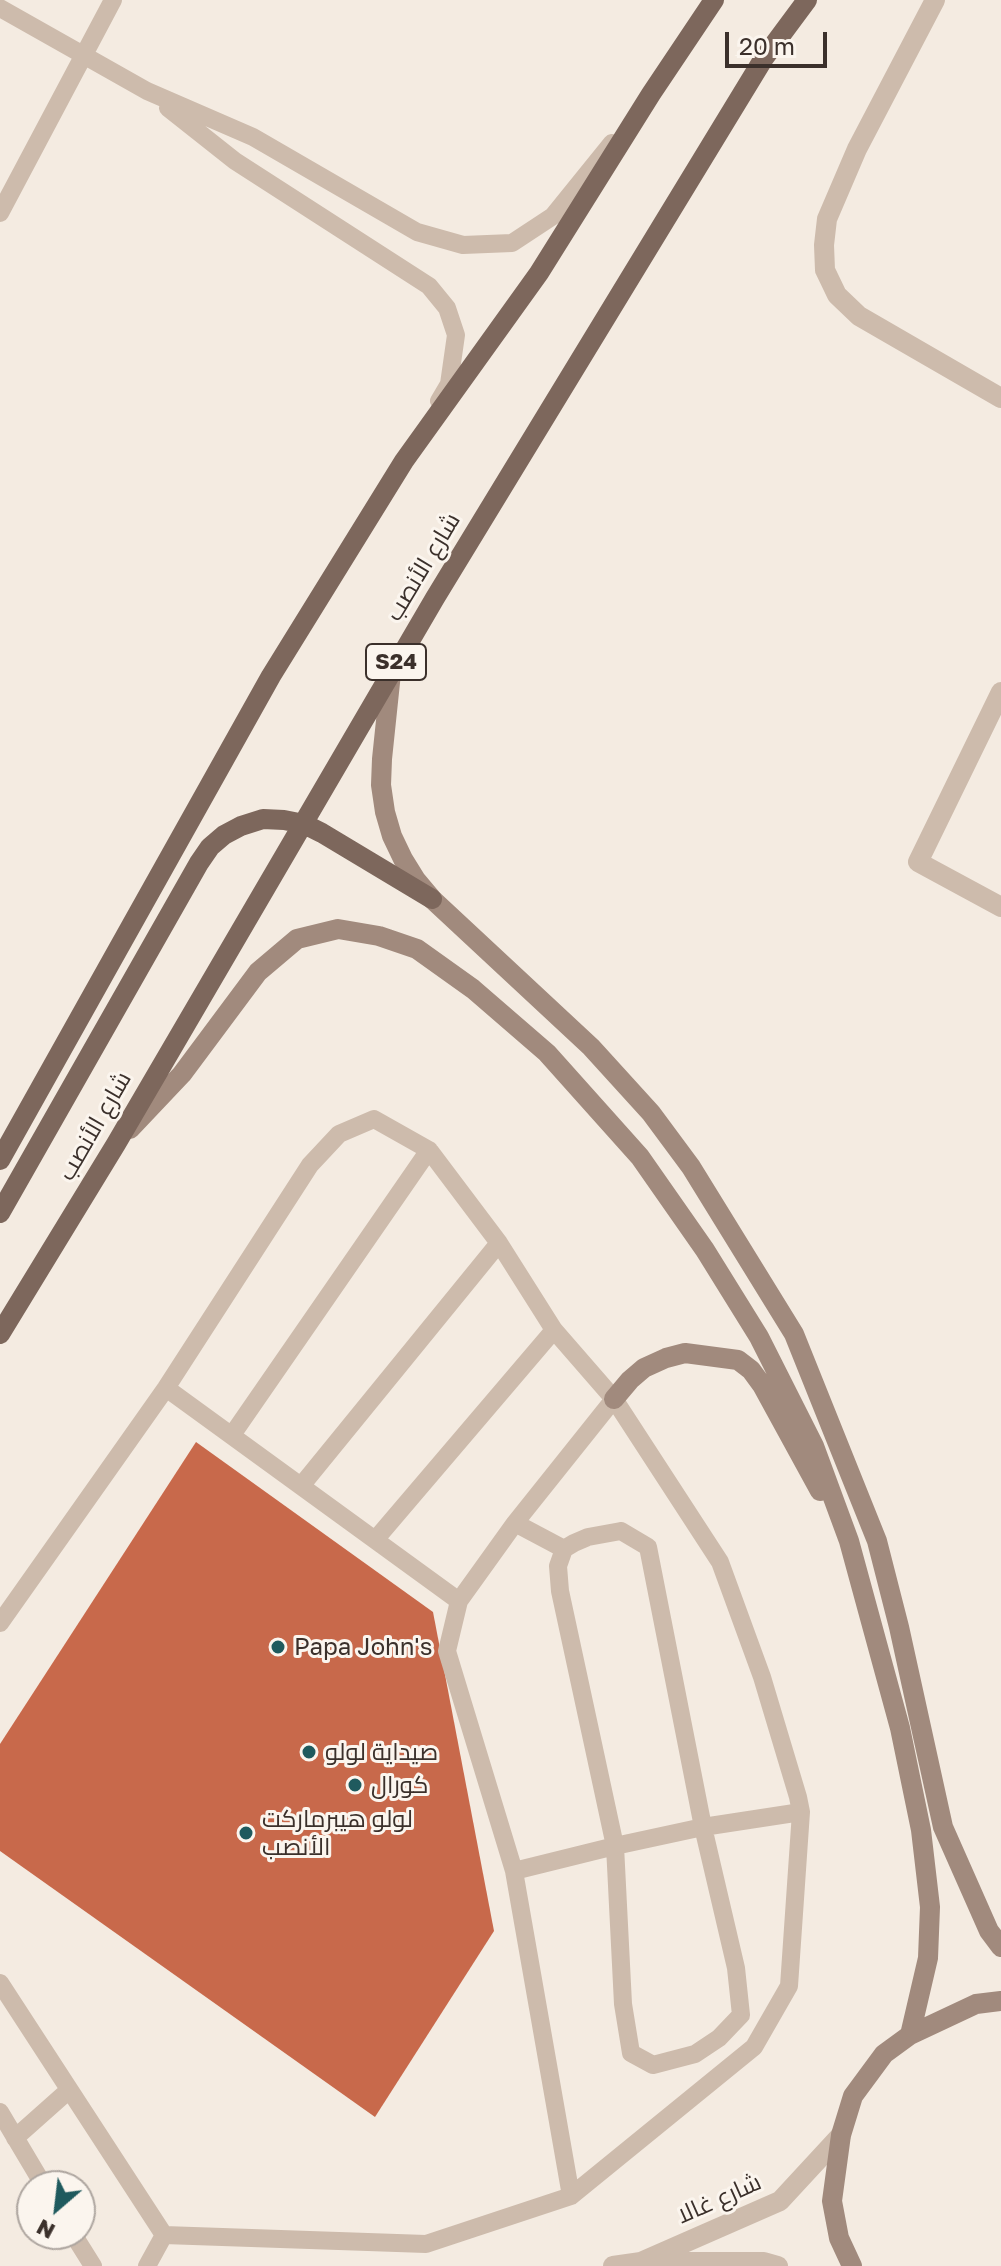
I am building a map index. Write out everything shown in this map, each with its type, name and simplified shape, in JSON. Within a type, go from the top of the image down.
[{"type":"main road","points":[[0,1160],[263,690],[404,461],[539,273],[714,0]]},
{"type":"main road","name":"شارع الأنصب","points":[[0,1334],[116,1144],[391,671],[764,58],[807,0]]},
{"type":"main road","points":[[391,671],[381,785],[392,836],[403,859],[432,899],[591,1047],[651,1113],[691,1167],[794,1334],[877,1541],[943,1827],[989,1931],[1001,1947]]},
{"type":"main road","points":[[0,1213],[199,863],[210,847],[224,835],[263,819],[304,824],[432,899]]},
{"type":"main road","points":[[116,1144],[182,1074],[258,972],[297,939],[338,929],[379,936],[417,949],[473,989],[547,1053],[640,1157],[705,1250],[759,1337],[814,1446],[849,1541],[900,1728],[921,1830],[930,1907],[928,1958],[910,2035]]},
{"type":"main road","points":[[614,1399],[644,1368],[666,1358],[685,1353],[738,1360],[751,1370],[762,1385],[849,1541]]},
{"type":"main road","points":[[852,2266],[839,2238],[832,2201],[841,2135],[853,2096],[884,2054],[910,2035],[976,2004],[1001,2001]]},
{"type":"street","points":[[935,0],[857,149],[827,219],[825,270],[837,295],[859,316],[1001,398]]},
{"type":"street","points":[[1001,692],[918,862],[1001,907]]},
{"type":"street","name":"شارع غالا","points":[[641,2262],[780,2201],[841,2135]]},
{"type":"street","name":"شارع غالا","points":[[613,2266],[641,2262],[764,2262],[778,2266]]},
{"type":"lane","points":[[0,213],[113,0]]},
{"type":"lane","points":[[0,8],[147,91],[253,137],[417,232],[463,245],[512,243],[553,216],[651,94]]},
{"type":"lane","points":[[147,91],[235,161],[429,286],[447,308],[456,335],[449,384],[404,461]]},
{"type":"lane","points":[[0,1623],[166,1388],[310,1165],[339,1134],[374,1119],[429,1150],[499,1243],[554,1330],[614,1399],[720,1562],[762,1677],[798,1797],[801,1812],[789,1986],[754,2047],[571,2196],[426,2244],[164,2235]]},
{"type":"lane","points":[[232,1435],[429,1150]]},
{"type":"lane","points":[[301,1486],[499,1243]]},
{"type":"lane","points":[[375,1540],[554,1330]]},
{"type":"lane","points":[[166,1388],[459,1601]]},
{"type":"lane","points":[[571,2196],[514,1871],[447,1651],[459,1601],[515,1523],[614,1399]]},
{"type":"lane","points":[[515,1523],[564,1549]]},
{"type":"lane","points":[[621,1531],[648,1547],[703,1827],[736,1968],[741,2015],[719,2038],[695,2054],[653,2065],[631,2053],[623,2004],[615,1846],[560,1591],[558,1566],[564,1549],[588,1537],[621,1531]]},
{"type":"lane","points":[[514,1871],[703,1827],[801,1812]]},
{"type":"lane","points":[[0,1983],[164,2235]]},
{"type":"lane","points":[[15,2138],[69,2090]]},
{"type":"lane","points":[[0,2112],[34,2170]]},
{"type":"lane","points":[[147,2266],[164,2235]]},
{"type":"building","points":[[196,1442],[433,1612],[494,1931],[375,2117],[0,1851],[0,1744]]},
{"type":"place","name":"Papa John's","points":[[278,1647]]},
{"type":"place","name":"صيداية لولو","points":[[309,1752]]},
{"type":"place","name":"كورال","points":[[355,1785]]},
{"type":"place","name":"لولو ه‍يبرماركت الأنصب","points":[[246,1833]]}]
